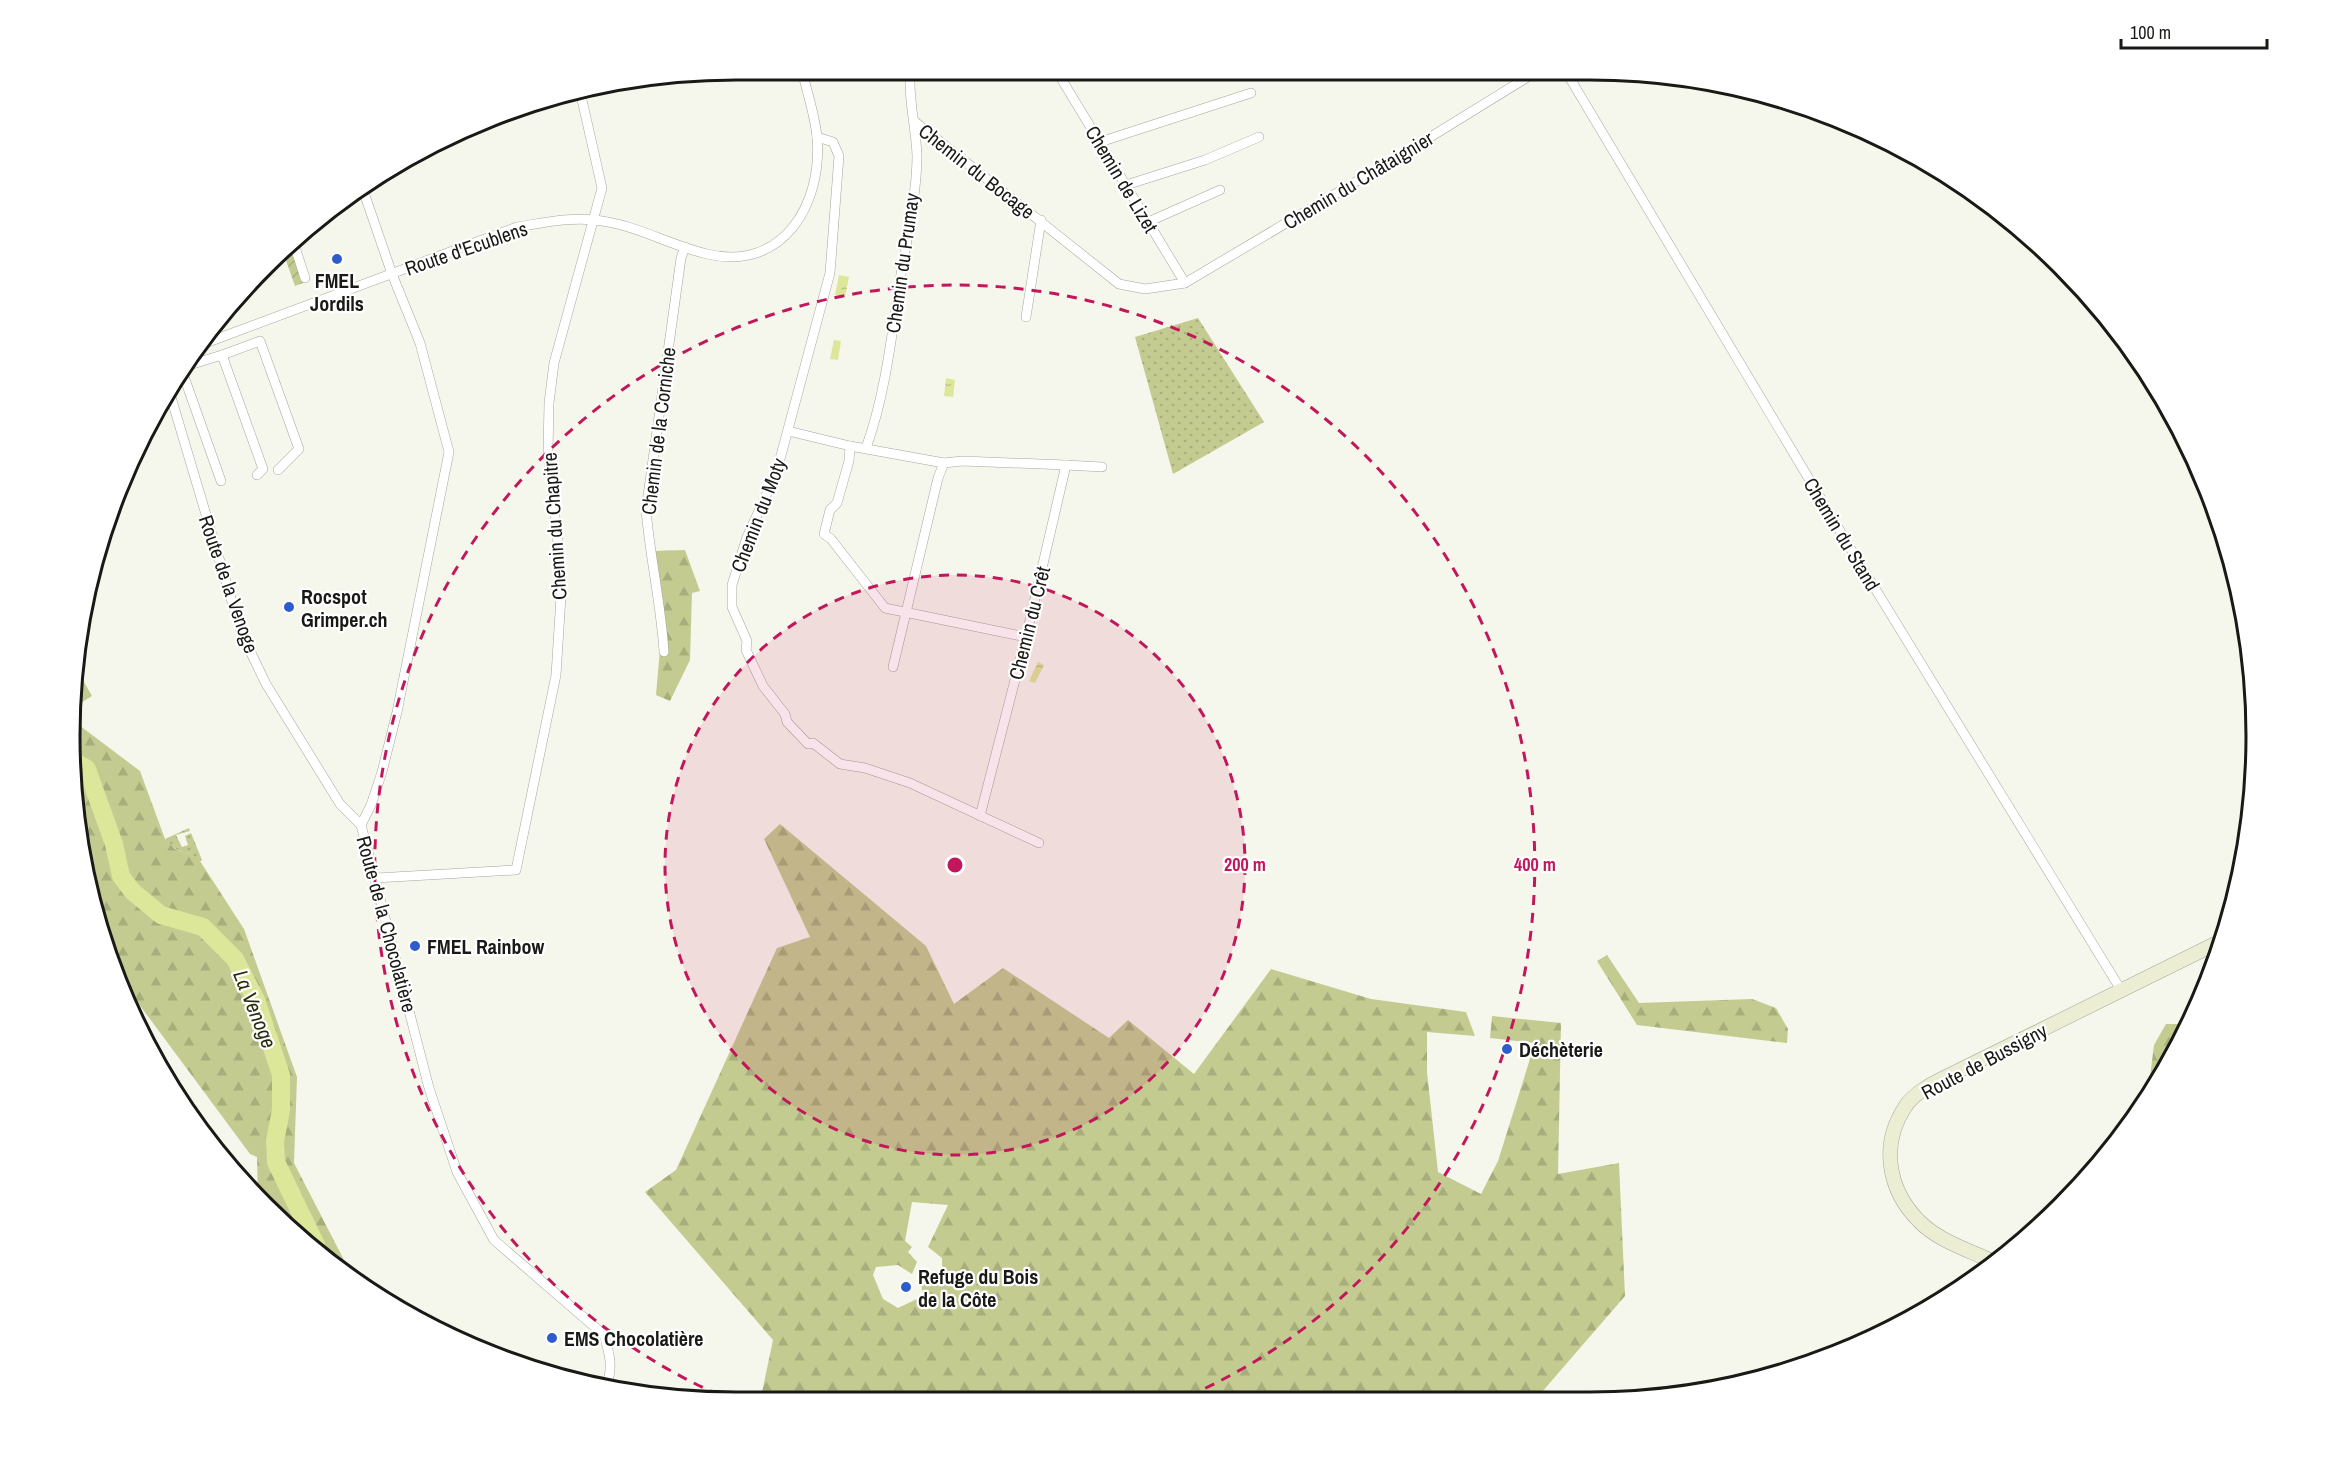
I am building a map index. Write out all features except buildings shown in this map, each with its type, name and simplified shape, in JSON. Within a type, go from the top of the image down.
[{"type":"street","name":"Route d'Ecublens","points":[[212,341],[517,227],[565,219],[593,219],[624,225],[707,255],[739,257],[766,249],[787,235],[797,223],[811,198],[817,137],[804,80]]},
{"type":"street","name":"Chemin du Prumay","points":[[866,448],[876,420],[904,256],[917,158],[910,105],[910,80]]},
{"type":"street","name":"Chemin de Lizet","points":[[1062,80],[1185,283]]},
{"type":"street","name":"Chemin du Châtaignier","points":[[1185,283],[1523,80]]},
{"type":"street","name":"Chemin du Stand","points":[[1571,80],[1849,546],[2121,990]]},
{"type":"street","points":[[1100,142],[1251,93]]},
{"type":"street","name":"Chemin du Chapitre","points":[[376,878],[516,870],[556,675],[562,581],[548,451],[549,403],[554,363],[602,188],[582,98]]},
{"type":"street","name":"Chemin du Bocage","points":[[914,122],[1041,220],[1119,284],[1144,289],[1185,283]]},
{"type":"street","name":"Chemin du Moty","points":[[817,137],[833,142],[839,156],[830,273],[788,431],[769,489],[745,542],[732,585],[732,607],[747,641],[746,650],[763,686],[785,714],[787,722],[808,744],[813,744],[840,764],[865,768],[910,783],[1039,843]]},
{"type":"street","points":[[1126,185],[1205,160],[1259,137]]},
{"type":"street","points":[[1148,222],[1220,190]]},
{"type":"street","name":"Route de la Chocolatière","points":[[365,194],[392,274],[420,343],[449,452],[398,712],[382,772],[362,825],[429,1088],[457,1172],[494,1240],[603,1335],[611,1357],[608,1379]]},
{"type":"street","name":"Chemin du Bocage","points":[[1026,317],[1041,220]]},
{"type":"street","name":"Chemin de la Corniche","points":[[664,652],[646,510],[681,258],[685,248]]},
{"type":"street","points":[[296,249],[305,278]]},
{"type":"street","points":[[196,363],[260,341],[299,449],[278,470]]},
{"type":"street","points":[[222,355],[263,469],[257,475]]},
{"type":"street","points":[[185,379],[221,481]]},
{"type":"street","name":"Route de la Venoge","points":[[172,400],[241,632],[266,684],[340,804],[362,825]]},
{"type":"street","points":[[788,431],[850,446],[944,463],[1102,467]]},
{"type":"street","points":[[850,446],[849,461],[837,503],[830,510],[824,534],[831,539],[885,608],[1026,637]]},
{"type":"street","points":[[893,667],[938,478],[944,463]]},
{"type":"street","name":"Chemin du Crêt","points":[[980,816],[1026,637],[1066,465]]},
{"type":"street","name":"Route de Bussigny","points":[[1986,1258],[1944,1239],[1920,1223],[1901,1198],[1892,1179],[1891,1144],[1905,1106],[1918,1094],[1954,1072],[2211,946]]},
{"type":"green space","points":[[296,249],[306,282],[295,286],[285,259]]},
{"type":"green space","points":[[1198,318],[1264,422],[1173,474],[1135,337]]},
{"type":"green space","points":[[685,550],[700,591],[692,593],[690,660],[670,701],[656,695],[661,638],[652,551]]},
{"type":"green space","points":[[82,679],[92,696],[81,703]]},
{"type":"green space","points":[[80,726],[140,771],[165,839],[175,849],[196,857],[200,861],[244,929],[297,1077],[294,1163],[345,1262],[303,1229],[258,1184],[257,1157],[250,1154],[134,997],[129,987],[114,946],[92,863],[81,778]]},
{"type":"green space","points":[[780,824],[926,946],[954,1004],[1003,968],[1109,1038],[1128,1020],[1194,1074],[1271,969],[1371,999],[1466,1012],[1475,1036],[1427,1032],[1427,1072],[1438,1172],[1481,1194],[1498,1161],[1535,1043],[1490,1038],[1492,1016],[1561,1023],[1558,1174],[1619,1163],[1625,1296],[1542,1392],[762,1392],[773,1340],[645,1192],[676,1170],[777,948],[810,937],[764,839]],"holes":[[[912,1202],[948,1205],[928,1247],[942,1258],[942,1272],[933,1282],[921,1283],[923,1296],[898,1308],[883,1299],[873,1275],[876,1267],[898,1265],[912,1274],[917,1262],[908,1252],[912,1247],[905,1241]]]},
{"type":"green space","points":[[189,828],[190,831],[176,835],[182,847],[188,845],[185,836],[191,833],[202,860],[200,861],[174,848],[165,839]]},
{"type":"green space","points":[[1607,955],[1639,1003],[1752,999],[1776,1008],[1788,1029],[1787,1043],[1637,1025],[1597,961]]},
{"type":"green space","points":[[2166,1024],[2179,1024],[2150,1076],[2154,1045]]},
{"type":"water","points":[[839,275],[849,277],[845,297],[835,295]]},
{"type":"water","points":[[834,340],[841,341],[838,360],[830,359]]},
{"type":"water","points":[[946,378],[955,380],[953,397],[944,396]]},
{"type":"water","points":[[1038,662],[1044,665],[1035,683],[1029,681]]},
{"type":"waterway","name":"La Venoge","points":[[81,765],[87,769],[114,844],[121,876],[132,891],[161,915],[203,927],[235,959],[256,1000],[281,1075],[281,1110],[275,1141],[276,1162],[312,1236]]},
{"type":"place","name":"FMEL Jordils","points":[[337,259]]},
{"type":"place","name":"Rocspot Grimper.ch","points":[[289,607]]},
{"type":"place","name":"FMEL Rainbow","points":[[415,946]]},
{"type":"place","name":"Déchèterie","points":[[1507,1049]]},
{"type":"place","name":"Refuge du Bois de la Côte","points":[[906,1287]]},
{"type":"place","name":"EMS Chocolatière","points":[[552,1338]]}]
